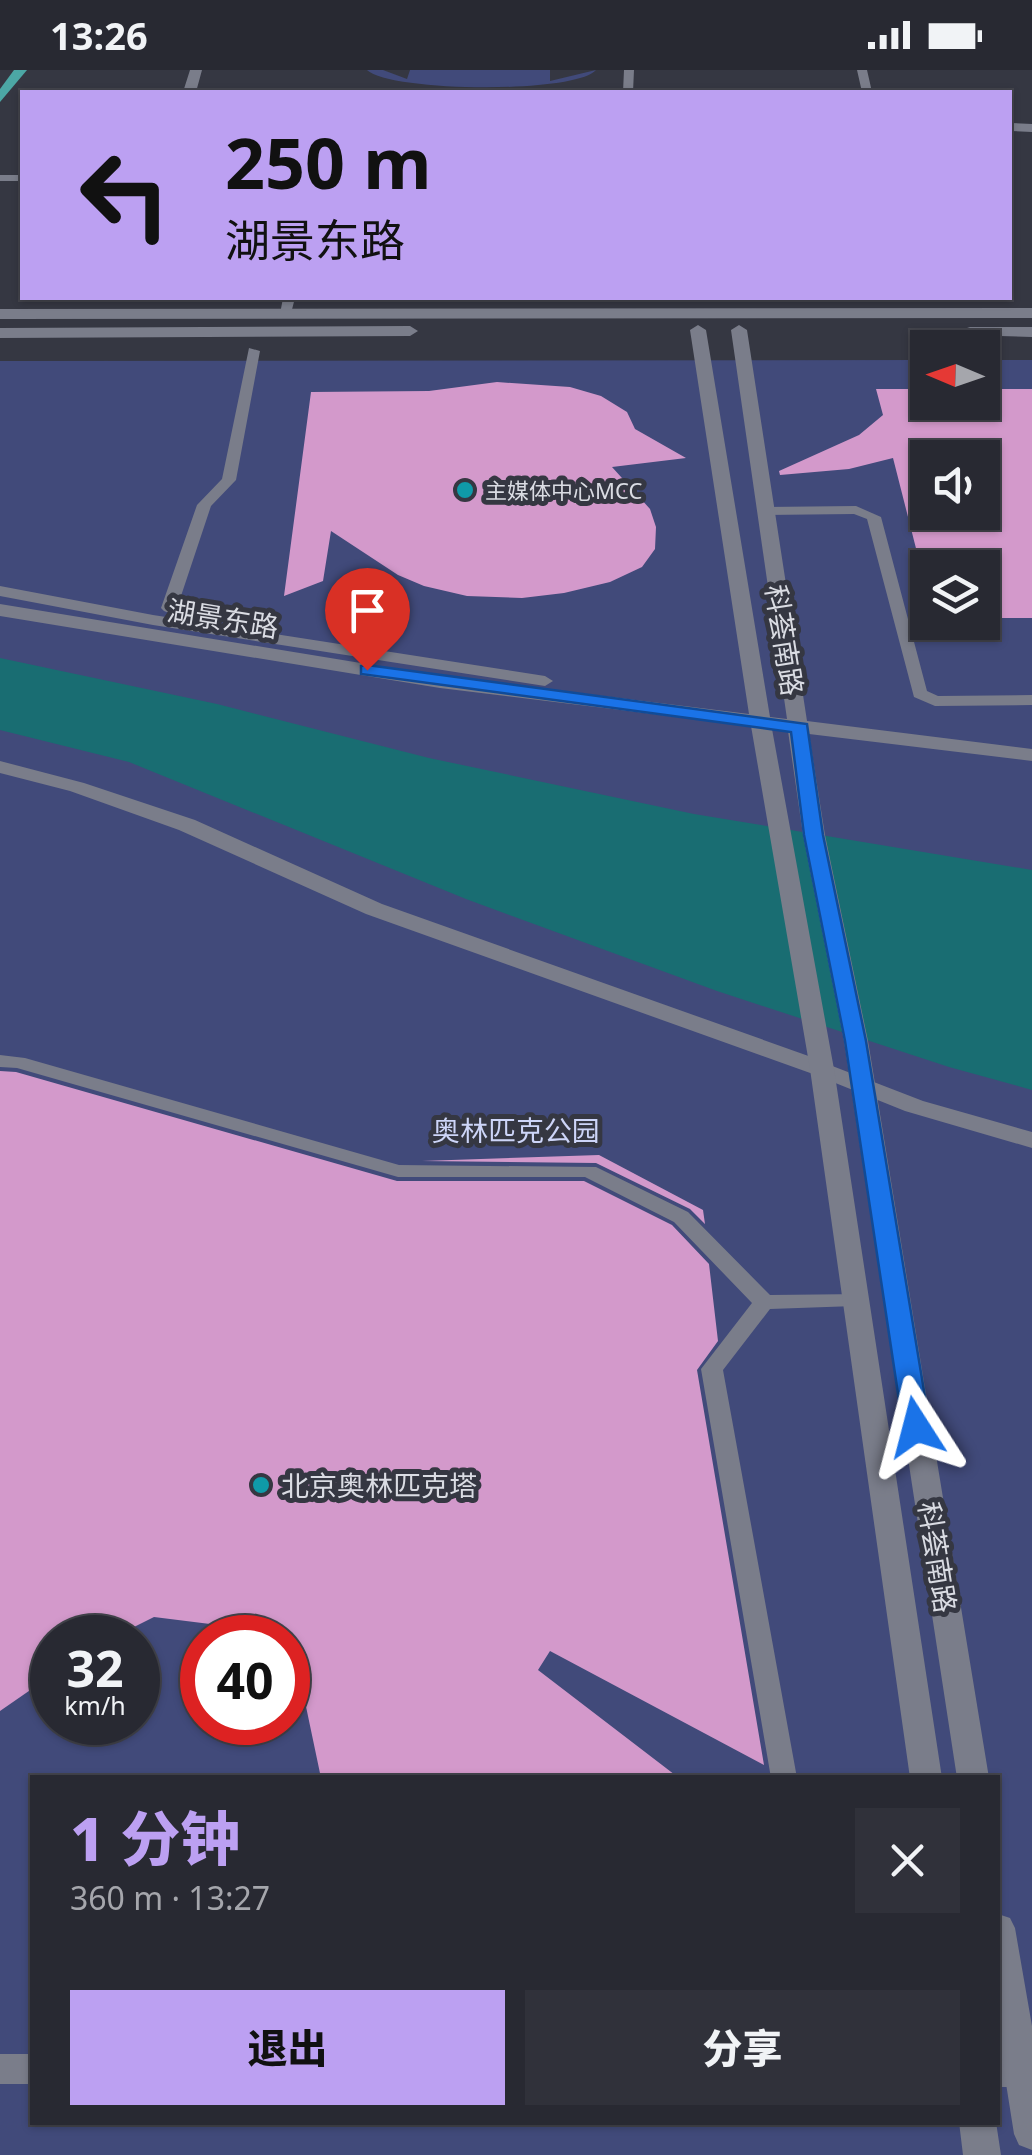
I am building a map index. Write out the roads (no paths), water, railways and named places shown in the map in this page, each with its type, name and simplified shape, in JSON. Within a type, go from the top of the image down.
[{"type":"main road","points":[[0,98],[20,70]]},
{"type":"street","points":[[0,314],[287,306],[1032,313]]},
{"type":"street","name":"科荟南路","points":[[698,330],[778,832],[822,1069],[926,1775]]},
{"type":"street","name":"科荟南路","points":[[738,330],[814,835],[856,1041],[973,1775]]},
{"type":"street","points":[[0,333],[910,331]]},
{"type":"street","points":[[1000,332],[1032,332]]},
{"type":"street","name":"湖景东路","points":[[0,610],[761,730]]},
{"type":"street","name":"湖景东路","points":[[0,626],[416,692],[761,730],[1032,769]]},
{"type":"street","name":"湖景东路","points":[[801,735],[1032,755]]},
{"type":"street","points":[[0,767],[77,787],[188,825],[374,909],[822,1069],[862,1087],[1032,1140]]},
{"type":"street","points":[[1000,1943],[1017,2072],[1032,2134]]},
{"type":"street","points":[[0,2069],[30,2069]]},
{"type":"street","points":[[977,2125],[982,2155]]},
{"type":"lane","points":[[169,608],[204,505],[229,480],[254,350]]},
{"type":"lane","points":[[765,511],[856,510],[874,517],[920,694],[935,701],[1032,700]]},
{"type":"lane","points":[[0,591],[172,623],[545,680]]},
{"type":"lane","points":[[0,1060],[398,1171],[589,1171],[681,1217],[764,1302],[854,1300]]},
{"type":"lane","points":[[764,1302],[712,1370],[783,1775]]},
{"type":"place","name":"主媒体中心MCC","points":[[465,490]]},
{"type":"place","name":"北京奥林匹克塔","points":[[261,1485]]},
{"type":"park label","name":"奥林匹克公园","points":[[516,1130]]}]
